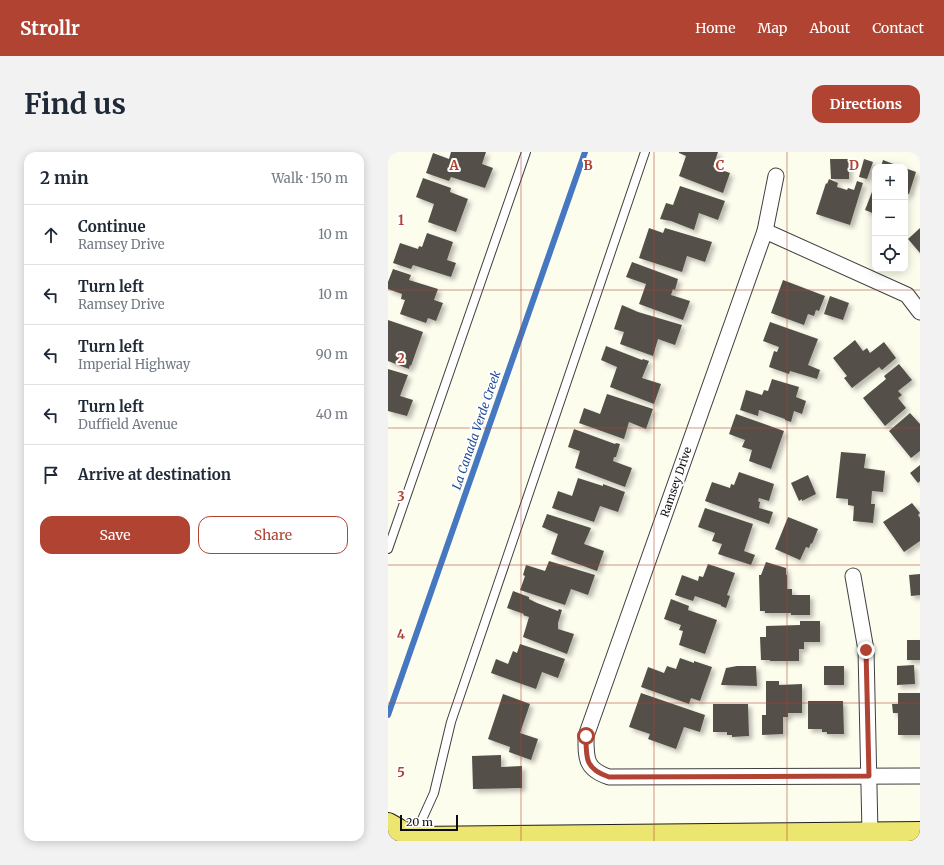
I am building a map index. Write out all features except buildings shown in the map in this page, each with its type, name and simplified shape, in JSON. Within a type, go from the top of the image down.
[{"type":"main road","points":[[403,834],[871,837],[920,833]]},
{"type":"street","name":"Ramsey Drive","points":[[776,176],[765,231],[586,736],[586,755],[588,762],[598,773],[609,777],[869,776]]},
{"type":"street","points":[[765,231],[907,295],[920,312]]},
{"type":"street","points":[[853,576],[866,650],[871,837]]},
{"type":"street","points":[[869,776],[920,776]]},
{"type":"lane","points":[[388,549],[526,152]]},
{"type":"lane","points":[[403,834],[434,793],[451,722],[645,152]]},
{"type":"waterway","name":"La Canada Verde Creek","points":[[388,715],[585,152]]},
{"type":"route","points":[[586,736],[586,755],[591,768],[598,773],[609,777],[869,776],[866,650]]}]
